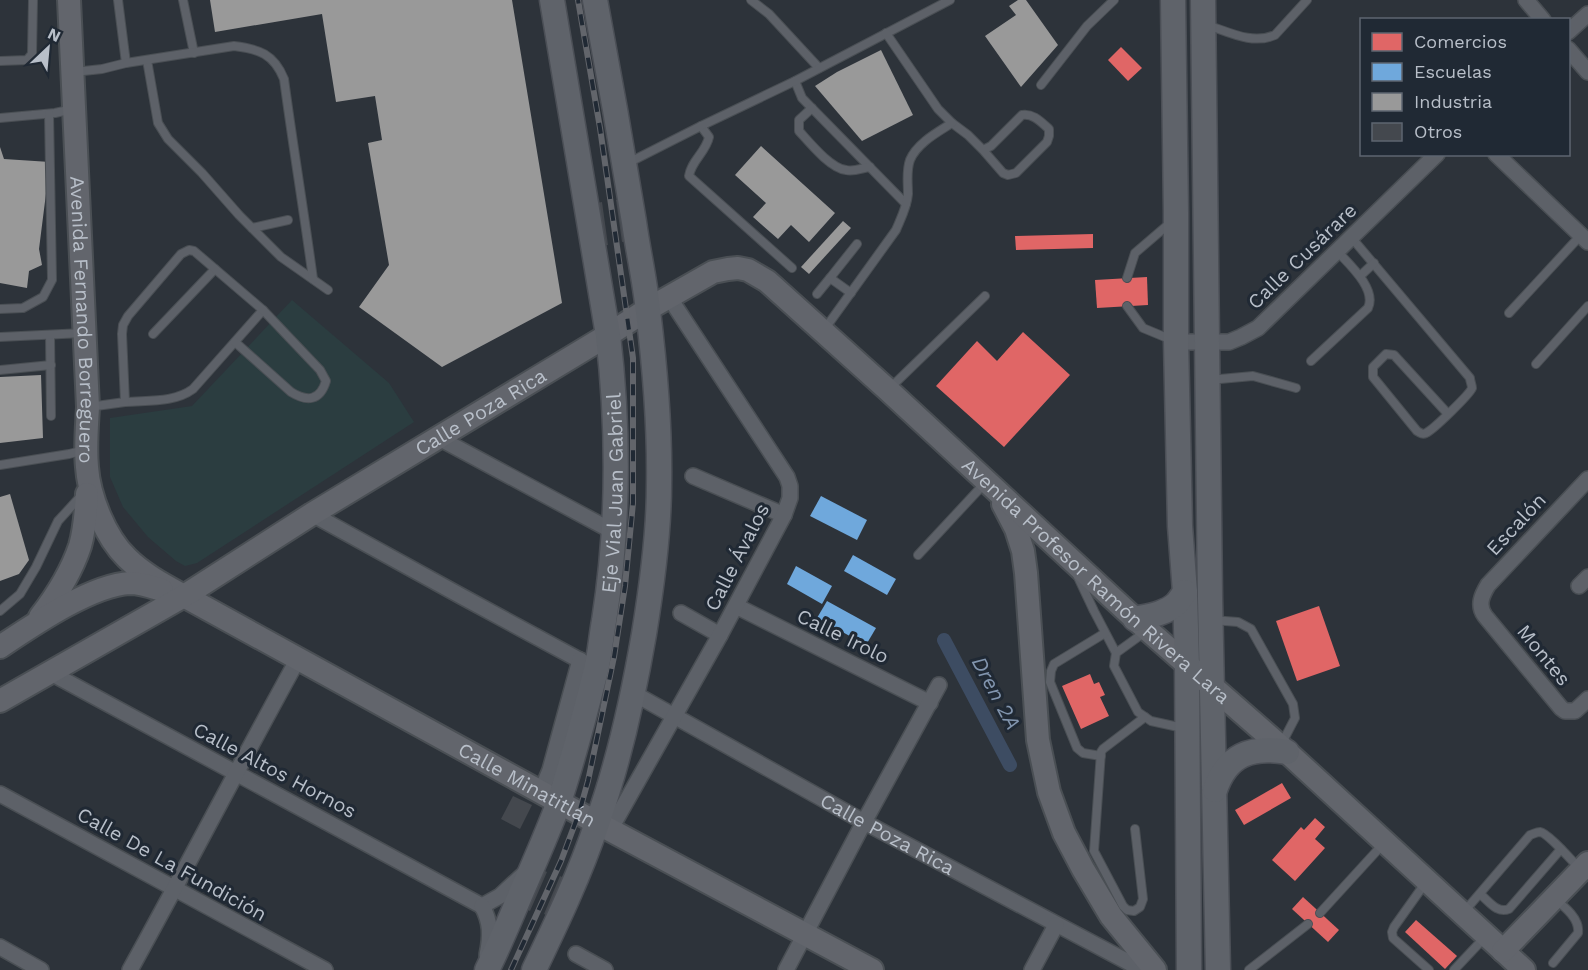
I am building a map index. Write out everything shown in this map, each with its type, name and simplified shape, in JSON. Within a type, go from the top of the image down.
[{"type":"main road","name":"Avenida Fernando Borreguero","points":[[69,0],[88,407],[87,469],[97,513],[112,540],[126,557],[150,577],[184,596]]},
{"type":"main road","name":"Eje Vial Juan Gabriel","points":[[486,970],[510,922],[538,856],[550,797],[608,595],[614,532],[615,434],[613,379],[608,335],[552,0]]},
{"type":"main road","points":[[534,970],[604,826],[633,693],[648,607],[657,534],[659,485],[656,383],[648,309],[625,164],[595,0]]},
{"type":"main road","points":[[1173,0],[1176,342],[1180,526],[1187,664],[1189,970]]},
{"type":"main road","points":[[1203,0],[1218,970]]},
{"type":"main road","name":"Avenida Profesor Ramón Rivera Lara","points":[[648,309],[712,272],[728,268],[748,270],[767,281],[1141,625],[1284,749],[1507,955]]},
{"type":"main road","name":"Calle Poza Rica","points":[[0,701],[184,596],[312,513],[648,309]]},
{"type":"main road","points":[[33,625],[57,595],[77,554],[86,519],[87,469]]},
{"type":"main road","points":[[992,487],[1016,529],[1023,551],[1038,740],[1049,792],[1064,832],[1083,869],[1111,916],[1155,970]]},
{"type":"main road","points":[[0,647],[33,625],[90,594],[111,586],[130,583],[145,585],[184,596]]},
{"type":"main road","points":[[1141,625],[1176,604],[1185,592]]},
{"type":"main road","name":"Calle Minatitlán","points":[[184,596],[872,970]]},
{"type":"main road","points":[[1214,795],[1219,778],[1228,765],[1240,756],[1255,750],[1284,749]]},
{"type":"main road","points":[[1507,955],[1586,872]]},
{"type":"street","points":[[1526,0],[1541,18]]},
{"type":"street","points":[[1570,31],[1588,14]]},
{"type":"street","points":[[1570,50],[1588,72]]},
{"type":"street","name":"Calle Cusárare","points":[[1176,342],[1229,342],[1258,328],[1435,156]]},
{"type":"street","points":[[1498,156],[1584,238]]},
{"type":"street","name":"Calle Ávalos","points":[[604,826],[675,716],[736,606],[784,515],[790,498],[787,477],[669,297]]},
{"type":"street","points":[[437,437],[614,532]]},
{"type":"street","points":[[693,476],[784,515]]},
{"type":"street","name":"Escalón","points":[[1480,601],[1488,585],[1588,479]]},
{"type":"street","points":[[312,513],[588,664]]},
{"type":"street","name":"Montes","points":[[1480,601],[1481,611],[1561,708],[1566,711],[1575,711],[1588,699]]},
{"type":"street","name":"Calle Irolo","points":[[736,606],[930,703]]},
{"type":"street","points":[[681,613],[720,635]]},
{"type":"street","points":[[130,970],[298,659]]},
{"type":"street","name":"Calle Altos Hornos","points":[[49,672],[482,906]]},
{"type":"street","points":[[786,970],[939,685]]},
{"type":"street","name":"Calle Poza Rica","points":[[633,693],[864,822],[1143,970]]},
{"type":"street","name":"Calle De La Fundición","points":[[0,794],[325,970]]},
{"type":"street","points":[[486,970],[490,928],[488,916],[482,906],[511,887],[538,856]]},
{"type":"street","points":[[1032,970],[1056,925]]},
{"type":"street","points":[[0,947],[41,970]]},
{"type":"street","points":[[576,954],[605,970]]},
{"type":"lane","points":[[0,61],[27,60],[32,54],[33,0]]},
{"type":"lane","points":[[118,0],[126,63]]},
{"type":"lane","points":[[183,0],[194,52]]},
{"type":"lane","points":[[751,0],[769,14],[819,68]]},
{"type":"lane","points":[[625,164],[795,81],[950,0]]},
{"type":"lane","points":[[1041,85],[1087,26],[1114,0]]},
{"type":"lane","points":[[1204,24],[1249,39],[1268,38],[1275,35],[1306,0]]},
{"type":"lane","points":[[886,33],[938,109],[968,135],[1003,173],[1008,175],[1016,173],[1047,142],[1049,129],[1034,117],[1028,114],[1022,115],[991,146],[983,150]]},
{"type":"lane","points":[[72,72],[234,46],[251,48],[268,55],[279,66],[284,79],[313,279]]},
{"type":"lane","points":[[147,60],[158,123],[162,131],[281,256],[328,290]]},
{"type":"lane","points":[[795,81],[802,98],[906,204]]},
{"type":"lane","points":[[0,118],[49,114],[74,108]]},
{"type":"lane","points":[[812,108],[799,120],[799,131],[805,138],[839,169],[849,171],[870,167]]},
{"type":"lane","points":[[0,309],[23,308],[43,297],[52,280],[49,114]]},
{"type":"lane","points":[[823,331],[896,230],[906,204],[910,160],[929,138],[952,123]]},
{"type":"lane","points":[[701,126],[708,137],[707,146],[690,170],[689,176],[792,268]]},
{"type":"lane","points":[[1127,278],[1135,253],[1176,219]]},
{"type":"lane","points":[[252,228],[288,220]]},
{"type":"lane","points":[[1351,237],[1470,378],[1472,388],[1466,398],[1448,414],[1426,433],[1421,434],[1372,377],[1373,366],[1386,354],[1394,355],[1448,414]]},
{"type":"lane","points":[[1509,313],[1584,238]]},
{"type":"lane","points":[[817,294],[857,244]]},
{"type":"lane","points":[[125,402],[123,325],[128,316],[182,254],[189,250],[195,251],[263,310],[320,370],[326,381],[324,388],[312,399],[299,397],[235,342]]},
{"type":"lane","points":[[1311,361],[1368,308],[1371,298],[1360,276],[1337,251]]},
{"type":"lane","points":[[1360,276],[1374,263]]},
{"type":"lane","points":[[153,334],[215,269]]},
{"type":"lane","points":[[830,278],[851,293]]},
{"type":"lane","points":[[888,390],[985,296]]},
{"type":"lane","points":[[1127,306],[1143,328],[1176,342]]},
{"type":"lane","points":[[1536,364],[1588,306]]},
{"type":"lane","points":[[88,407],[176,398],[185,395],[194,389],[263,310]]},
{"type":"lane","points":[[0,336],[84,333]]},
{"type":"lane","points":[[50,335],[51,416]]},
{"type":"lane","points":[[0,370],[51,365]]},
{"type":"lane","points":[[1208,380],[1253,376],[1296,387]]},
{"type":"lane","points":[[0,465],[69,454],[87,469],[20,594],[0,611]]},
{"type":"lane","points":[[918,555],[992,487]]},
{"type":"lane","points":[[1069,558],[1116,653]]},
{"type":"lane","points":[[1211,619],[1238,622],[1251,628],[1293,704],[1295,718],[1284,749]]},
{"type":"lane","points":[[1141,625],[1116,653],[1114,666],[1138,712],[1151,721],[1188,729]]},
{"type":"lane","points":[[1101,756],[1083,753],[1077,748],[1050,682],[1054,664],[1105,633]]},
{"type":"lane","points":[[1135,829],[1143,899],[1140,907],[1127,910],[1094,851],[1101,756],[1103,749],[1145,717]]},
{"type":"lane","points":[[1462,914],[1530,835],[1535,833],[1543,834],[1586,872]]},
{"type":"lane","points":[[1320,913],[1385,842]]},
{"type":"lane","points":[[1480,894],[1495,908],[1505,911],[1509,909],[1561,849]]},
{"type":"lane","points":[[1427,881],[1392,932],[1393,938],[1429,970]]},
{"type":"lane","points":[[1553,963],[1578,933],[1579,927],[1559,902]]},
{"type":"lane","points":[[1249,970],[1308,924]]},
{"type":"lane","points":[[1454,970],[1507,955]]},
{"type":"shaded area","points":[[292,300],[389,383],[414,422],[197,563],[185,566],[148,537],[123,507],[110,477],[110,418],[192,406]]},
{"type":"building: Comercios","points":[[1121,47],[1142,68],[1128,81],[1108,60]]},
{"type":"building: Comercios","points":[[1093,234],[1093,248],[1016,250],[1015,236]]},
{"type":"building: Comercios","points":[[1147,277],[1148,305],[1097,308],[1095,280]]},
{"type":"building: Comercios","points":[[1023,332],[1070,375],[1004,447],[936,386],[977,341],[997,361]]},
{"type":"building: Comercios","points":[[1319,606],[1340,666],[1297,681],[1276,621]]},
{"type":"building: Comercios","points":[[1090,674],[1094,684],[1099,682],[1105,695],[1100,697],[1109,716],[1081,729],[1062,686]]},
{"type":"building: Comercios","points":[[1282,783],[1291,798],[1244,825],[1235,810]]},
{"type":"building: Comercios","points":[[1315,818],[1325,827],[1315,839],[1325,848],[1295,881],[1272,860],[1301,827],[1304,830]]},
{"type":"building: Comercios","points":[[1303,897],[1339,930],[1328,942],[1292,909]]},
{"type":"building: Comercios","points":[[1416,920],[1457,956],[1445,969],[1405,932]]},
{"type":"building: Escuelas","points":[[821,496],[867,520],[857,540],[810,516]]},
{"type":"building: Escuelas","points":[[853,555],[896,579],[887,595],[844,571]]},
{"type":"building: Escuelas","points":[[796,566],[832,586],[822,604],[787,584]]},
{"type":"building: Escuelas","points":[[827,601],[876,628],[866,645],[817,618]]},
{"type":"building: Industria","points":[[210,0],[512,0],[562,303],[442,367],[359,307],[389,265],[368,143],[382,140],[375,96],[336,102],[322,14],[215,32]]},
{"type":"building: Industria","points":[[1018,0],[1026,0],[1058,45],[1021,87],[985,36],[1016,15],[1009,6]]},
{"type":"building: Industria","points":[[881,50],[913,115],[862,141],[815,86]]},
{"type":"building: Industria","points":[[761,146],[835,213],[809,242],[791,225],[778,239],[753,217],[766,203],[735,175]]},
{"type":"building: Industria","points":[[0,147],[4,159],[50,162],[39,249],[42,265],[29,271],[27,288],[0,283]]},
{"type":"building: Industria","points":[[843,221],[851,228],[809,274],[801,267]]},
{"type":"building: Industria","points":[[41,375],[43,438],[0,443],[0,377]]},
{"type":"building: Industria","points":[[10,494],[29,560],[19,574],[0,581],[0,497]]},
{"type":"building: Otros","points":[[624,199],[630,241],[622,242],[616,200]]},
{"type":"building: Otros","points":[[602,202],[608,245],[600,246],[592,204]]},
{"type":"building: Otros","points":[[513,796],[532,805],[520,829],[501,819]]},
{"type":"building: Otros","points":[[539,868],[547,872],[530,911],[522,907]]},
{"type":"building: Otros","points":[[560,876],[568,880],[552,918],[544,914]]},
{"type":"waterway","name":"Dren 2A","points":[[944,640],[1010,765]]},
{"type":"railway","points":[[511,970],[561,861],[588,781],[614,657],[625,586],[633,503],[633,358],[600,128],[578,0]]}]
